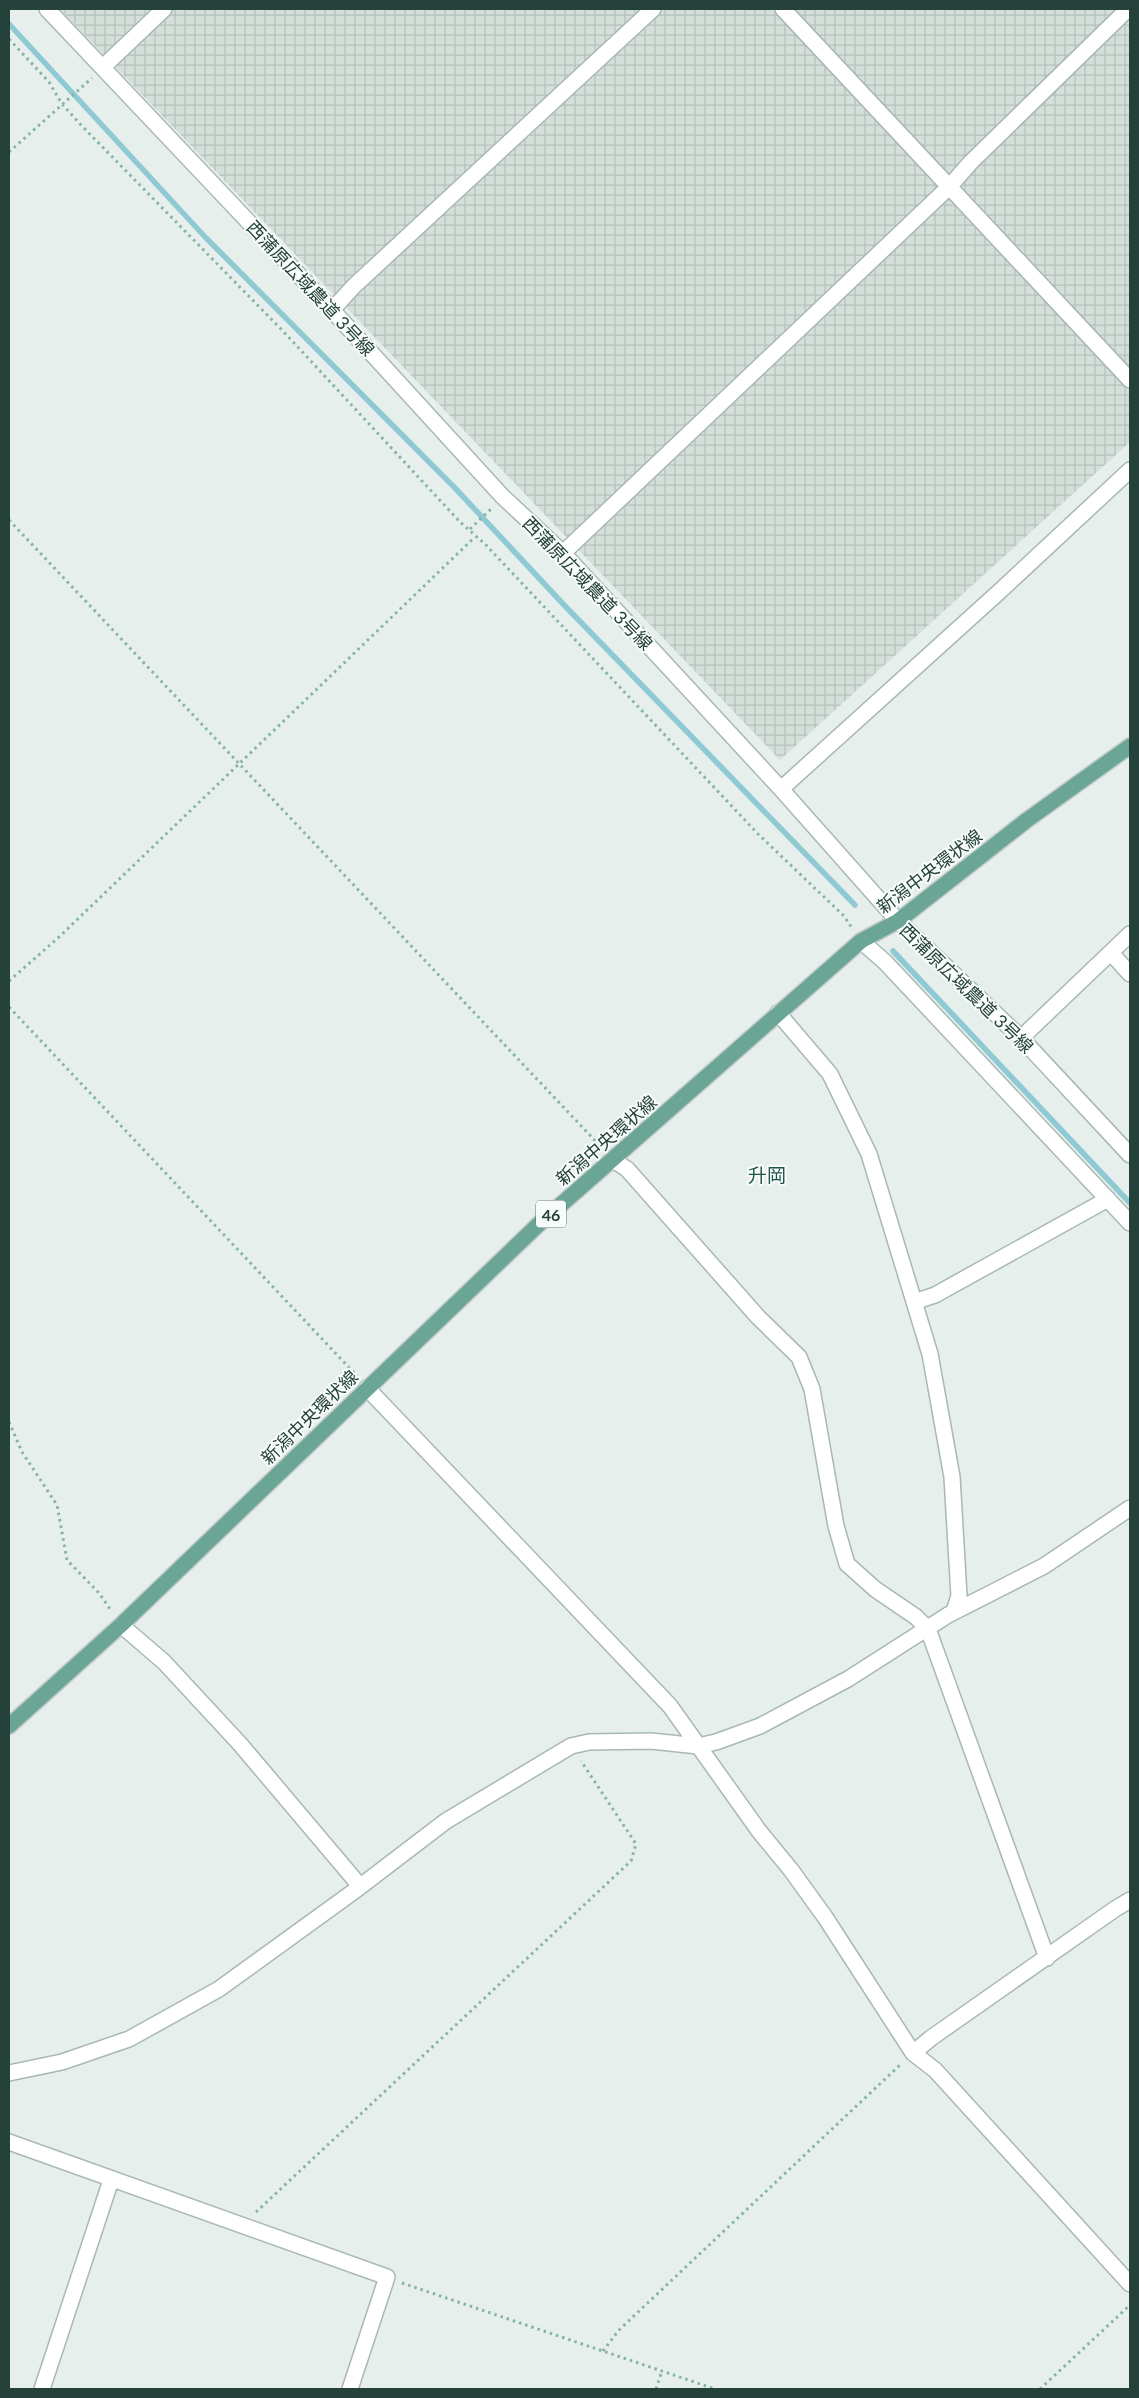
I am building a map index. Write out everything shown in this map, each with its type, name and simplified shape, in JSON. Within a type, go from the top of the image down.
[{"type":"main road","name":"新潟中央環状線","points":[[9,1726],[121,1625],[540,1223],[778,1013],[861,941],[898,921],[1027,820],[1130,746]]},
{"type":"street","name":"西蒲原広域農道 3号線","points":[[47,9],[332,310],[502,496],[563,553],[781,789],[898,921],[1020,1038],[1130,1155]]},
{"type":"street","points":[[103,67],[164,9]]},
{"type":"street","points":[[332,310],[354,286],[653,9]]},
{"type":"street","points":[[783,9],[1130,380]]},
{"type":"street","points":[[563,553],[949,187],[971,162],[1128,9]]},
{"type":"street","points":[[781,789],[1000,591],[1130,470]]},
{"type":"street","points":[[1020,1038],[1130,934]]},
{"type":"street","points":[[861,941],[885,962],[1130,1223]]},
{"type":"street","points":[[1111,953],[1130,974]]},
{"type":"street","points":[[778,1013],[830,1074],[869,1154],[930,1354],[952,1477],[959,1596],[954,1611]]},
{"type":"street","points":[[613,1160],[627,1170],[758,1317],[800,1357],[812,1389],[836,1526],[848,1564],[875,1589],[916,1617],[928,1629],[1047,1958]]},
{"type":"street","points":[[914,1302],[935,1295],[1108,1199]]},
{"type":"street","points":[[367,1388],[670,1706],[759,1831],[791,1870],[825,1917],[913,2053],[935,2070],[1130,2284]]},
{"type":"street","points":[[9,2073],[62,2062],[129,2039],[219,1989],[446,1821],[571,1746],[589,1742],[651,1741],[698,1746],[716,1742],[760,1726],[848,1679],[954,1611],[1044,1566],[1130,1508]]},
{"type":"street","points":[[121,1625],[164,1662],[240,1744],[360,1886]]},
{"type":"street","points":[[913,2053],[931,2038],[1114,1909],[1130,1900]]},
{"type":"street","points":[[9,2142],[111,2180],[244,2224],[387,2277],[350,2389]]},
{"type":"street","points":[[42,2389],[111,2180]]},
{"type":"path","points":[[9,39],[49,82],[62,104],[282,330],[460,522],[470,529],[758,834],[844,916],[861,941]]},
{"type":"path","points":[[9,152],[103,67]]},
{"type":"path","points":[[470,529],[492,507]]},
{"type":"path","points":[[9,520],[613,1160]]},
{"type":"path","points":[[9,982],[58,938],[475,536]]},
{"type":"path","points":[[9,1007],[367,1388]]},
{"type":"path","points":[[9,1422],[22,1452],[57,1505],[67,1560],[99,1593],[121,1625]]},
{"type":"path","points":[[244,2224],[631,1861],[636,1844],[571,1746]]},
{"type":"path","points":[[603,2351],[619,2330],[913,2053]]},
{"type":"path","points":[[387,2277],[715,2389]]},
{"type":"path","points":[[1040,2389],[1130,2305]]},
{"type":"path","points":[[656,2389],[662,2371]]},
{"type":"shaded area","points":[[60,9],[1130,9],[1130,442],[780,760]]},
{"type":"waterway","points":[[9,24],[206,238],[455,488],[565,606],[855,905]]},
{"type":"waterway","points":[[893,951],[1130,1203]]},
{"type":"district","name":"升岡","points":[[767,1174]]}]
